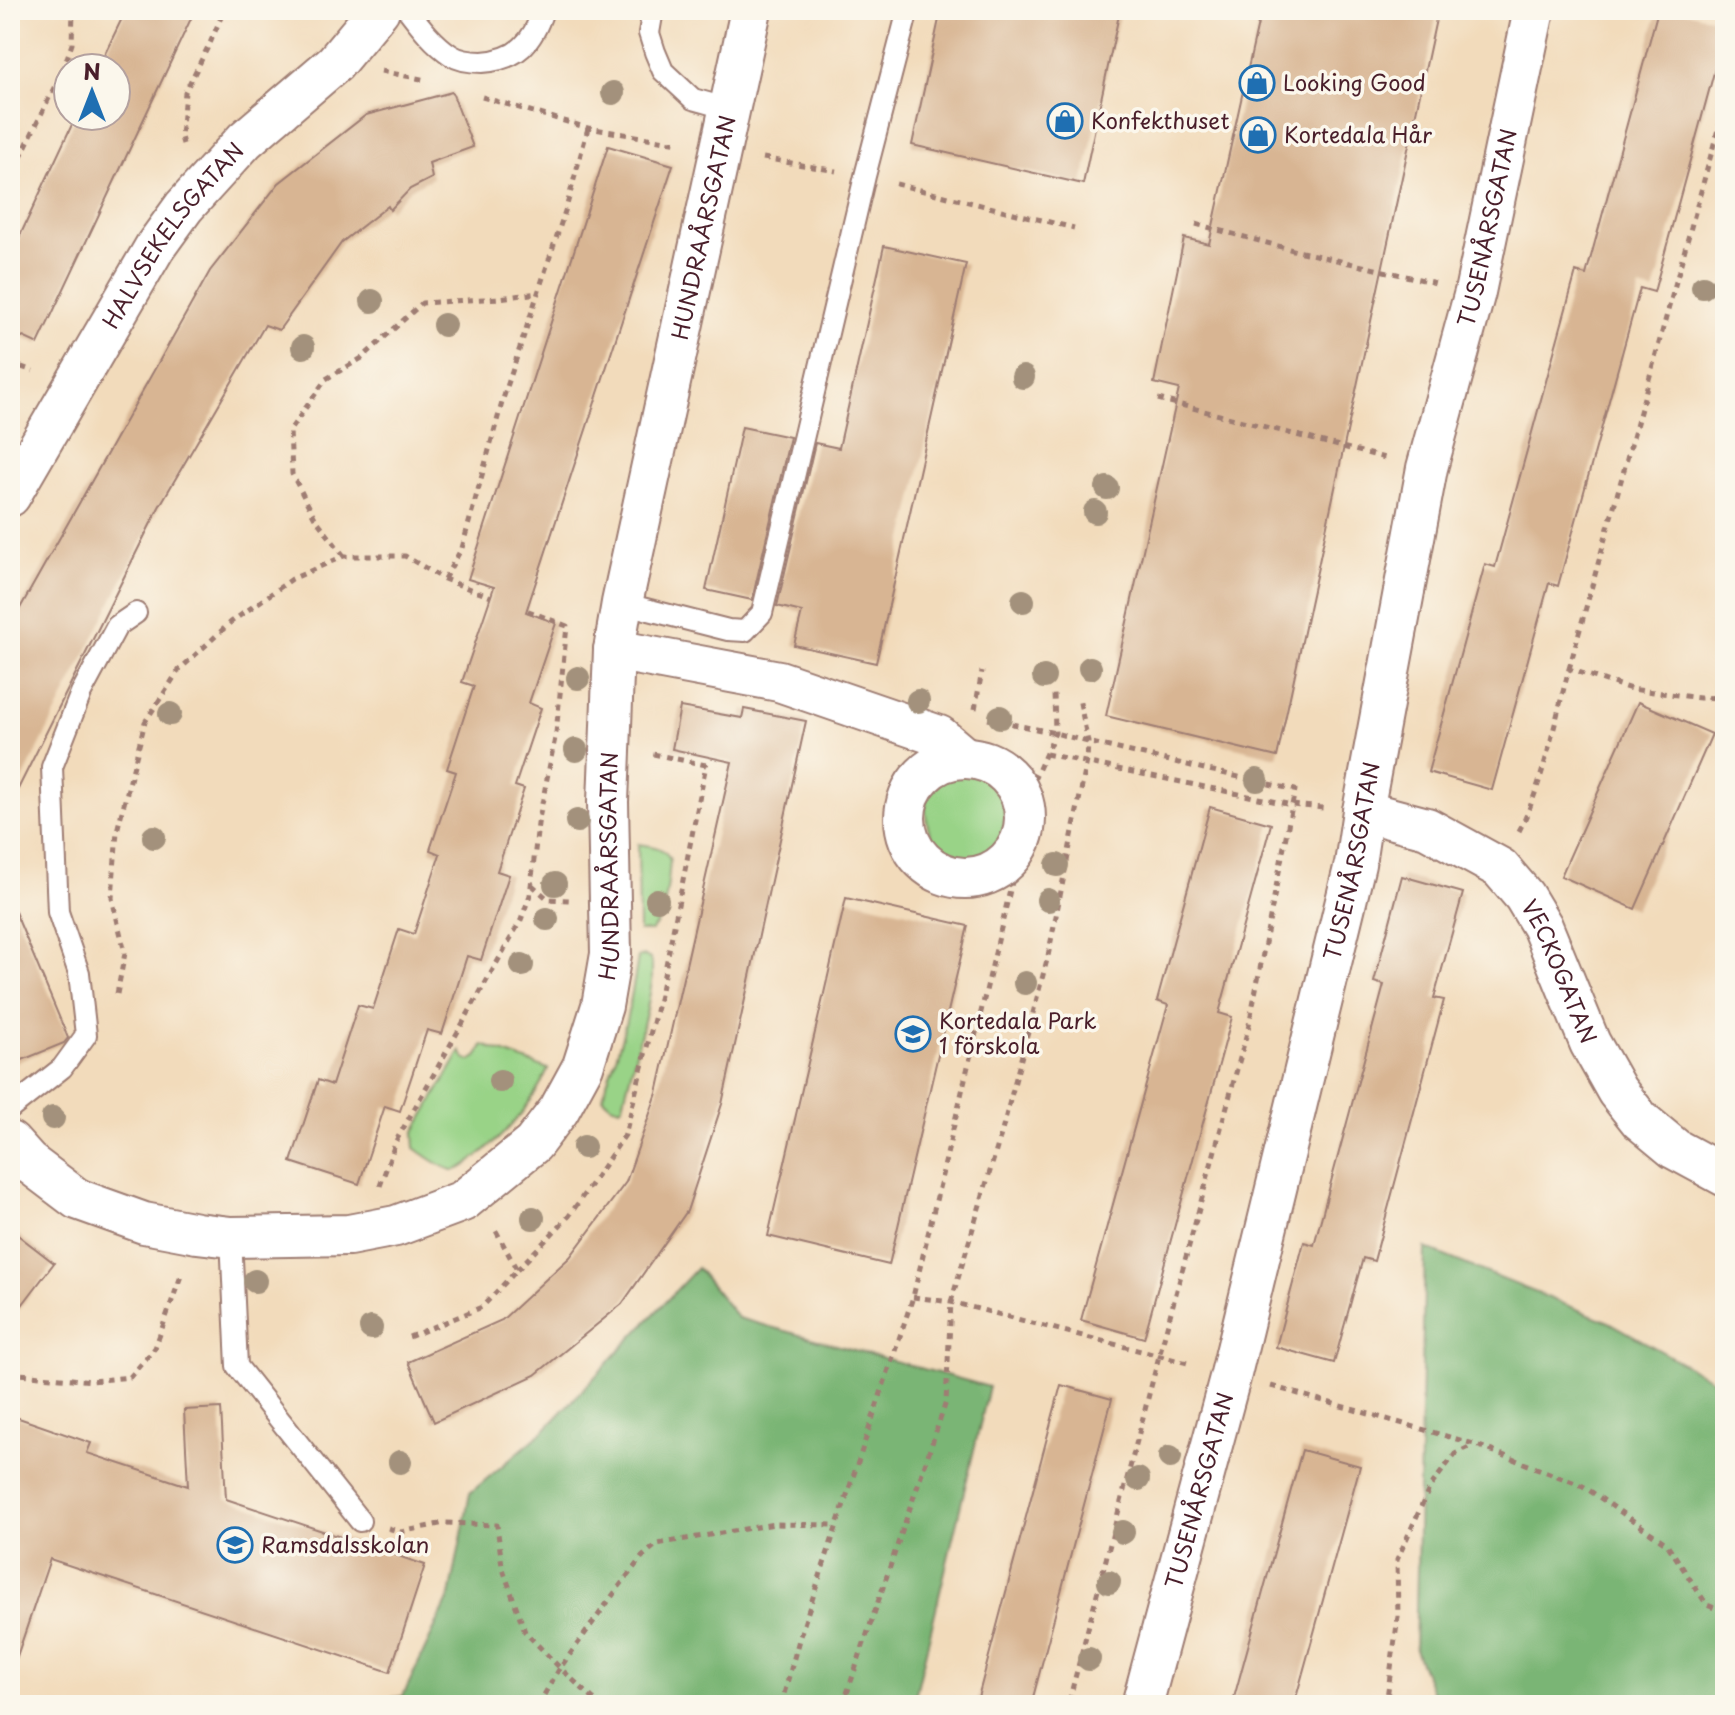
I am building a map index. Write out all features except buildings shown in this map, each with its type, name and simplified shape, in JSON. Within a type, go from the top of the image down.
[{"type":"street","name":"HALVSEKELSGATAN","points":[[10,496],[155,247],[245,140],[335,63],[379,10]]},
{"type":"street","name":"HUNDRAÅRSGATAN","points":[[10,1142],[28,1162],[77,1199],[144,1223],[214,1235],[349,1235],[396,1226],[463,1201],[533,1144],[559,1110],[583,1066],[602,1006],[611,954],[608,802],[614,650],[622,603],[751,10]]},
{"type":"street","name":"TUSENÅRSGATAN","points":[[1142,1705],[1231,1374],[1355,864],[1427,468],[1475,292],[1534,10]]},
{"type":"street","points":[[614,650],[779,681],[939,736],[965,758]]},
{"type":"street","points":[[965,758],[985,760],[1002,770],[1016,784],[1023,821],[1012,857],[997,870],[979,877],[959,879],[940,874],[924,862],[912,847],[905,827],[906,807],[913,787],[927,772],[945,761],[965,758]]},
{"type":"street","name":"VECKOGATAN","points":[[1363,811],[1427,828],[1500,868],[1524,896],[1542,926],[1590,1043],[1617,1091],[1640,1120],[1675,1149],[1725,1176]]},
{"type":"lane","points":[[408,10],[436,44],[454,57],[471,62],[494,61],[515,54],[535,32],[543,10]]},
{"type":"lane","points":[[653,10],[649,33],[663,71],[693,99],[729,109]]},
{"type":"lane","points":[[622,603],[728,630],[745,631],[762,613],[865,176],[908,10]]},
{"type":"lane","points":[[10,1109],[62,1068],[86,1035],[79,973],[58,912],[52,767],[81,693],[117,626],[136,613]]},
{"type":"lane","points":[[214,1235],[237,1366],[360,1521]]},
{"type":"path","points":[[10,179],[63,69],[72,44],[73,10]]},
{"type":"path","points":[[199,191],[181,137],[185,92],[224,10]]},
{"type":"path","points":[[335,63],[427,80]]},
{"type":"path","points":[[481,97],[588,128],[720,151]]},
{"type":"path","points":[[1500,868],[1526,818],[1540,774],[1725,104]]},
{"type":"path","points":[[444,579],[462,548],[503,399],[567,205],[588,128]]},
{"type":"path","points":[[1196,224],[1475,292]]},
{"type":"path","points":[[344,556],[315,518],[292,474],[290,430],[326,379],[362,358],[422,303],[538,293]]},
{"type":"path","points":[[1158,399],[1427,468]]},
{"type":"path","points":[[84,1013],[117,995],[125,953],[112,898],[117,831],[145,722],[179,670],[231,622],[292,579],[344,556],[405,556],[444,579],[491,597]]},
{"type":"path","points":[[363,1232],[396,1141],[521,920],[530,895],[538,824],[556,733],[567,626],[526,610]]},
{"type":"path","points":[[1569,669],[1631,689],[1700,698],[1725,697]]},
{"type":"path","points":[[781,1705],[800,1636],[913,1297],[1023,821],[1055,733],[1054,692]]},
{"type":"path","points":[[843,1705],[946,1402],[951,1302],[1002,1131],[1048,956],[1087,761],[1088,742],[1079,698]]},
{"type":"path","points":[[1068,1705],[1249,1025],[1295,790],[1088,742]]},
{"type":"path","points":[[1046,754],[1292,805]]},
{"type":"path","points":[[409,1337],[482,1307],[517,1270],[475,1191]]},
{"type":"path","points":[[10,1373],[92,1381],[130,1377],[155,1348],[214,1235]]},
{"type":"path","points":[[913,1297],[951,1302],[1231,1374],[1474,1444],[1583,1486],[1667,1544],[1707,1605],[1725,1612]]},
{"type":"path","points":[[1386,1705],[1398,1617],[1397,1560],[1430,1487],[1455,1454],[1474,1444]]},
{"type":"path","points":[[360,1521],[401,1532],[444,1523],[497,1525],[502,1566],[525,1632],[600,1705]]},
{"type":"path","points":[[538,1705],[560,1668],[618,1588],[642,1557],[657,1544],[774,1524],[837,1525]]},
{"type":"green space","points":[[957,769],[979,774],[994,785],[1003,800],[1005,817],[1002,834],[993,848],[980,858],[963,861],[952,859],[936,845],[927,824],[926,812],[928,791],[933,783]]},
{"type":"green space","points":[[638,844],[661,849],[670,860],[664,907],[651,931],[639,931]]},
{"type":"green space","points":[[645,956],[652,965],[652,982],[620,1108],[603,1098],[625,1027],[638,957]]},
{"type":"green space","points":[[483,1045],[548,1069],[526,1107],[507,1129],[467,1165],[453,1170],[415,1148],[414,1133],[461,1051],[465,1059],[471,1061],[478,1056]]},
{"type":"green space","points":[[1425,1248],[1609,1322],[1725,1387],[1725,1705],[1438,1705],[1415,1650]]},
{"type":"green space","points":[[697,1268],[738,1318],[989,1387],[913,1705],[353,1705],[403,1696],[450,1596],[470,1493],[545,1430]]},
{"type":"place","name":"Looking Good","points":[[1257,83]]},
{"type":"place","name":"Konfekthuset","points":[[1065,121]]},
{"type":"place","name":"Kortedala Hår","points":[[1258,135]]},
{"type":"place","name":"Kortedala Park 1 förskola","points":[[913,1034]]},
{"type":"place","name":"Ramsdalsskolan","points":[[235,1545]]}]
